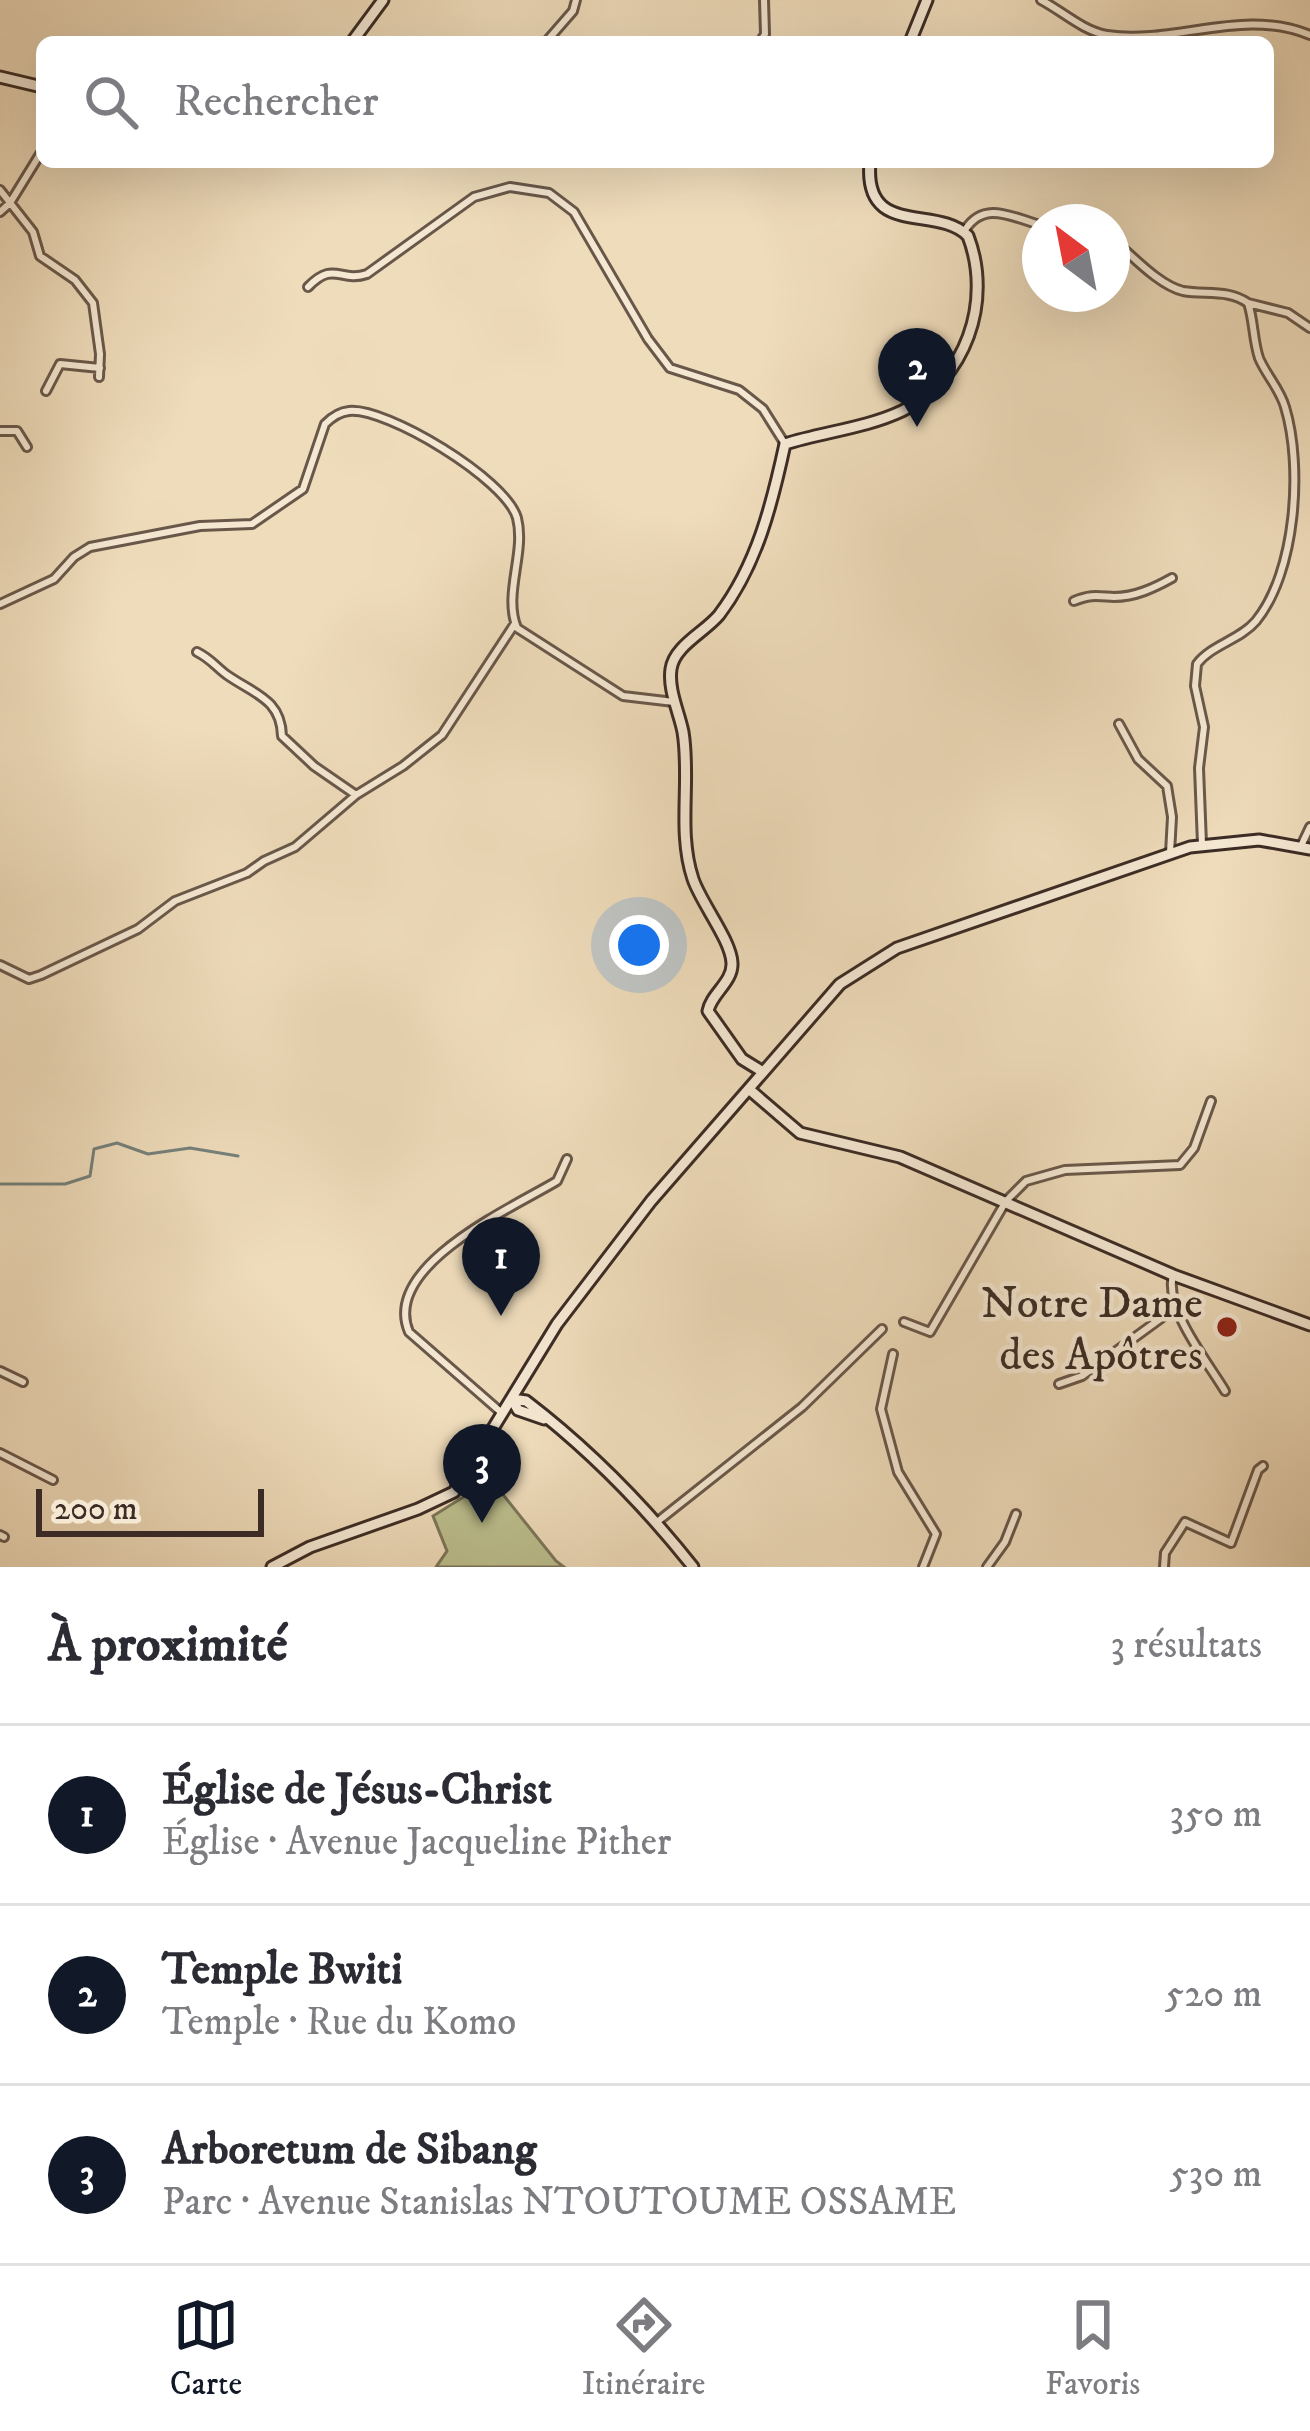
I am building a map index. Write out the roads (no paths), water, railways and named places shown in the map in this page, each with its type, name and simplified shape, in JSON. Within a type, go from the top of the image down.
[{"type":"street","points":[[356,36],[383,0]]},
{"type":"street","points":[[551,36],[573,11],[576,0]]},
{"type":"street","points":[[764,0],[764,36]]},
{"type":"street","points":[[912,36],[927,0]]},
{"type":"street","points":[[1042,0],[1104,34],[1157,35],[1250,24],[1310,35]]},
{"type":"street","points":[[0,77],[36,86]]},
{"type":"street","points":[[0,212],[36,161]]},
{"type":"street","points":[[870,168],[872,187],[884,208],[965,230]]},
{"type":"street","points":[[308,287],[333,270],[356,278],[367,274],[474,197],[510,187],[549,193],[574,212],[670,368],[739,390],[768,415],[785,444],[765,524],[746,570],[718,615],[672,663],[684,738],[687,855],[732,962],[708,1011],[742,1059],[763,1072]]},
{"type":"street","points":[[0,190],[33,232],[40,256],[75,280],[93,303],[99,373],[60,364],[46,391]]},
{"type":"street","points":[[965,230],[977,215],[991,212],[1022,220]]},
{"type":"street","points":[[785,444],[896,413],[944,375],[966,345],[976,317],[975,263],[965,230]]},
{"type":"street","points":[[1130,252],[1183,291],[1234,294],[1248,303],[1288,313],[1310,328]]},
{"type":"street","points":[[1202,845],[1199,768],[1204,727],[1195,686],[1197,664],[1247,630],[1270,599],[1282,568],[1295,502],[1285,407],[1260,359],[1248,303]]},
{"type":"street","points":[[0,604],[54,579],[90,547],[200,526],[252,524],[298,495],[325,424],[353,410],[443,446],[512,506],[518,532],[514,625],[442,735],[356,795],[295,847],[247,873],[175,901],[138,929],[29,979],[0,965]]},
{"type":"street","points":[[0,431],[17,431],[27,447]]},
{"type":"street","points":[[1074,601],[1096,593],[1136,594],[1172,578]]},
{"type":"street","points":[[514,625],[623,696],[675,703]]},
{"type":"street","points":[[197,652],[274,704],[282,719],[282,736],[356,795]]},
{"type":"street","points":[[1119,724],[1138,759],[1166,787],[1172,817],[1170,853]]},
{"type":"street","points":[[272,1567],[317,1544],[446,1497],[459,1486],[567,1310],[633,1223],[840,984],[884,953],[1170,853],[1259,840],[1305,848],[1310,827]]},
{"type":"street","points":[[750,1090],[800,1133],[889,1153],[1172,1275],[1310,1325]]},
{"type":"street","points":[[904,1322],[930,1332],[1014,1190],[1037,1175],[1065,1170],[1180,1165],[1194,1148],[1210,1101]]},
{"type":"street","points":[[503,1414],[409,1332],[404,1312],[407,1290],[430,1263],[557,1180],[567,1159]]},
{"type":"street","points":[[1172,1275],[1169,1290],[1175,1308],[1225,1391]]},
{"type":"street","points":[[1060,1384],[1082,1376],[1175,1308]]},
{"type":"street","points":[[657,1522],[802,1407],[882,1329]]},
{"type":"street","points":[[893,1354],[880,1409],[898,1472],[937,1534],[923,1567]]},
{"type":"street","points":[[0,1371],[23,1382]]},
{"type":"street","points":[[526,1374],[525,1390],[533,1411]]},
{"type":"street","points":[[512,1400],[518,1410],[533,1411],[595,1456],[693,1567]]},
{"type":"street","points":[[495,1427],[513,1415],[533,1411]]},
{"type":"street","points":[[0,1453],[53,1480]]},
{"type":"street","points":[[1164,1567],[1165,1553],[1185,1522],[1232,1543],[1263,1466]]},
{"type":"street","points":[[987,1567],[1005,1542],[1016,1514]]},
{"type":"waterway","points":[[0,1184],[65,1184],[90,1176],[94,1149],[117,1143],[148,1154],[190,1148],[238,1156]]},
{"type":"place","name":"Temple Bwiti","points":[[917,427]]},
{"type":"place","name":"Église de Jésus-Christ","points":[[501,1316]]},
{"type":"place","name":"Notre Dame des Apôtres","points":[[1227,1327]]},
{"type":"place","name":"Arboretum de Sibang","points":[[482,1523]]}]
